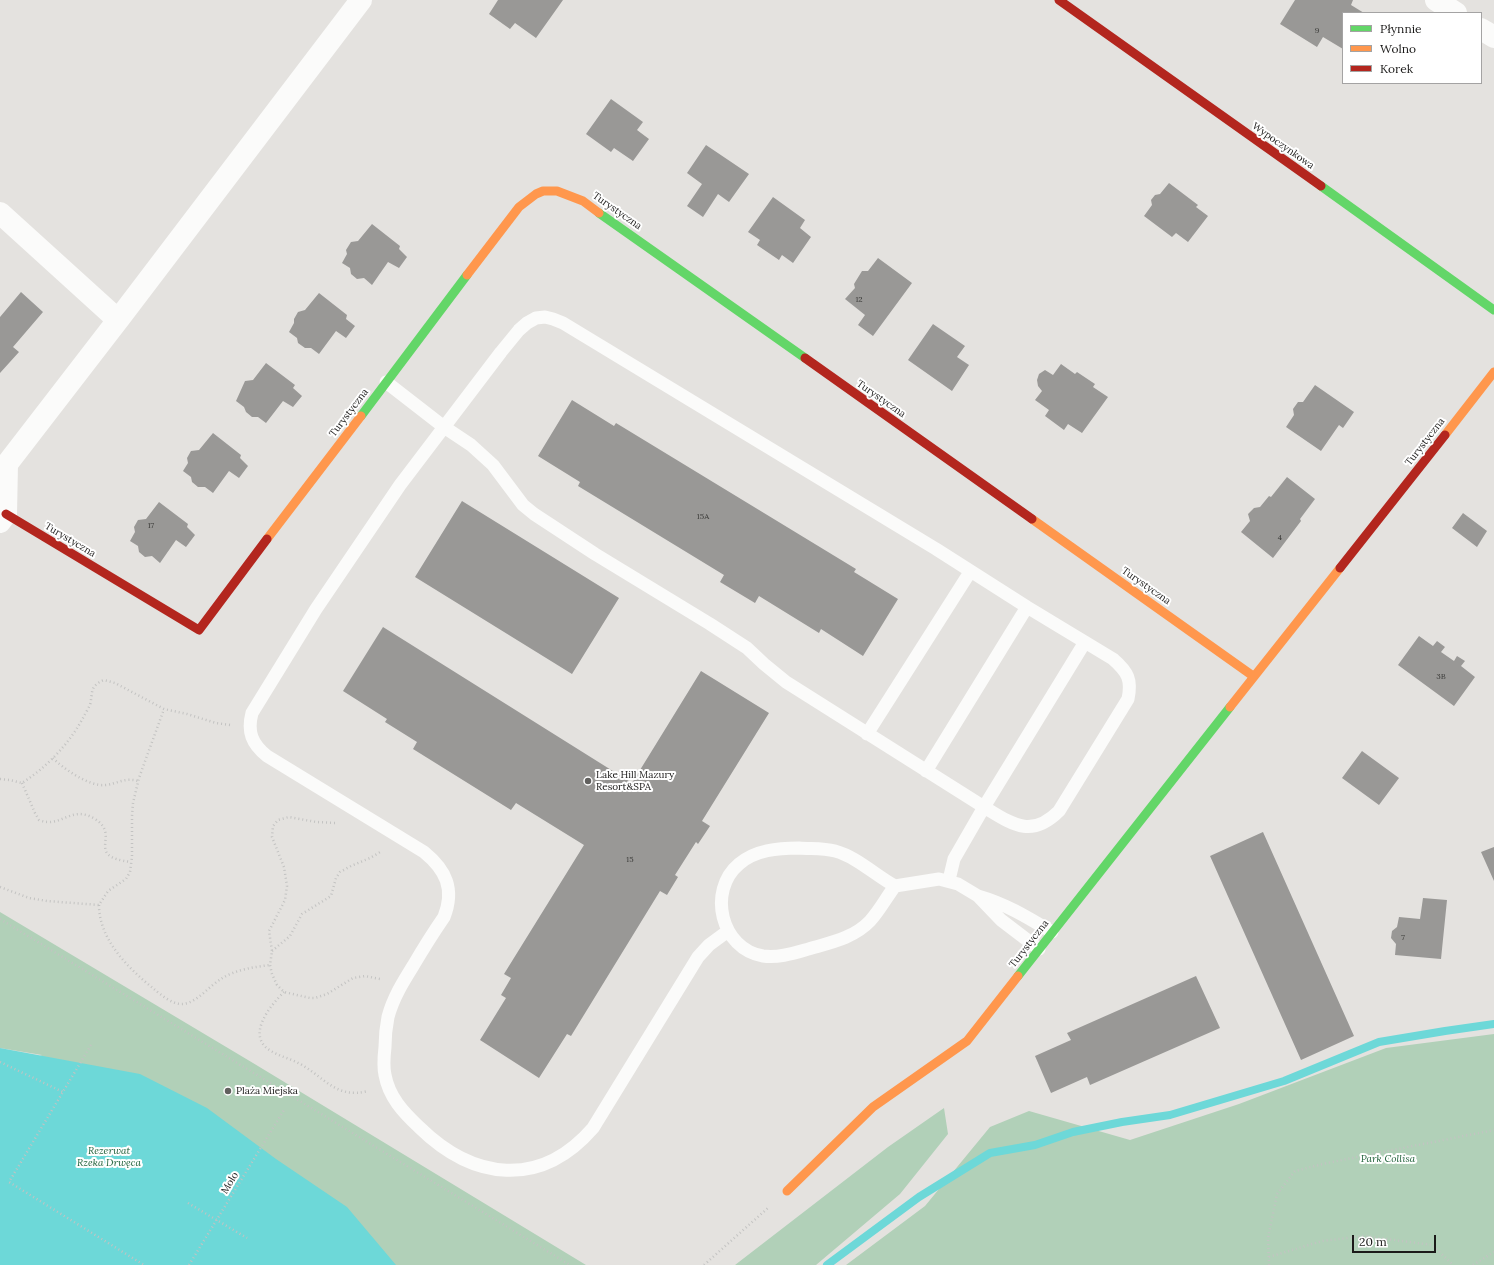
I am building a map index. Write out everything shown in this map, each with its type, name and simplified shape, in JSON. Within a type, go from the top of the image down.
[{"type":"street","points":[[3,518],[7,464],[361,0]]},
{"type":"street","name":"Wypoczynkowa","points":[[1059,0],[1494,310]]},
{"type":"street","points":[[1436,0],[1454,12]]},
{"type":"street","points":[[1482,30],[1494,37]]},
{"type":"street","name":"Turystyczna","points":[[3,518],[199,630],[519,206],[539,192],[551,190],[584,201],[1254,676]]},
{"type":"street","points":[[0,213],[118,320]]},
{"type":"street","name":"Turystyczna","points":[[788,1191],[873,1107],[967,1041],[1494,372]]},
{"type":"lane","points":[[386,382],[444,427],[472,445],[493,465],[523,505],[534,514],[595,554],[722,632],[746,648],[786,682],[1005,820],[1028,827],[1049,821],[1059,811],[1128,700],[1130,688],[1128,677],[1122,667],[1113,659],[970,572],[916,537],[563,323],[553,318],[545,317],[536,318],[527,323],[519,330],[444,427],[400,485],[316,609],[252,713],[250,727],[254,742],[260,751],[266,756],[424,852],[442,870],[449,894],[448,905],[444,917],[394,998],[388,1017],[385,1034],[385,1074],[388,1086],[395,1102],[440,1147],[470,1163],[485,1167],[519,1170],[536,1167],[568,1151],[582,1140],[593,1128],[698,957],[709,945],[728,931]]},
{"type":"lane","points":[[867,734],[970,572]]},
{"type":"lane","points":[[926,771],[1027,607]]},
{"type":"lane","points":[[949,880],[954,859],[1085,642]]},
{"type":"lane","points":[[895,886],[875,915],[864,927],[855,933],[801,952],[775,957],[755,954],[746,950],[728,931],[723,919],[722,906],[724,889],[727,879],[738,864],[751,856],[771,850],[793,848],[822,849],[835,851],[856,861],[878,877],[895,886],[939,879],[949,880],[958,884],[978,896],[1001,920],[1039,949]]},
{"type":"lane","points":[[978,896],[997,901],[1012,908],[1052,932]]},
{"type":"path","points":[[22,783],[53,758],[76,730],[90,704],[92,691],[100,682],[104,680],[115,683],[164,709],[216,723],[250,727]]},
{"type":"path","points":[[164,709],[138,781],[132,809],[130,872],[126,879],[108,891],[98,905],[101,920],[110,942],[127,966],[156,991],[174,1002],[185,1004],[194,1000],[225,976],[247,969],[270,965]]},
{"type":"path","points":[[53,758],[65,769],[96,784],[106,785],[126,779],[138,781]]},
{"type":"path","points":[[0,779],[22,783]]},
{"type":"path","points":[[22,783],[39,820],[51,823],[78,814],[92,818],[100,823],[105,832],[106,850],[108,856],[116,860],[131,862]]},
{"type":"path","points":[[370,819],[344,824],[285,817],[275,823],[272,830],[272,837],[284,867],[287,886],[285,900],[269,931],[272,951],[270,965],[274,979],[281,990],[303,997],[315,998],[327,994],[353,978],[365,976],[376,978],[400,988]]},
{"type":"path","points":[[272,951],[290,936],[302,914],[331,896],[336,878],[340,872],[370,858],[401,839]]},
{"type":"path","points":[[0,887],[29,898],[53,902],[98,905]]},
{"type":"path","points":[[0,919],[570,1265]]},
{"type":"path","points":[[284,992],[261,1021],[261,1036],[266,1047],[272,1052],[301,1064],[330,1085],[347,1093],[360,1093],[388,1086]]},
{"type":"path","points":[[92,1045],[9,1182],[144,1265]]},
{"type":"path","points":[[0,1062],[63,1092]]},
{"type":"path","name":"Molo","points":[[189,1265],[284,1110]]},
{"type":"path","points":[[1269,1265],[1268,1238],[1277,1194],[1295,1171],[1327,1163],[1494,1130]]},
{"type":"path","points":[[704,1265],[788,1191]]},
{"type":"path","points":[[188,1203],[247,1238]]},
{"type":"path","points":[[1269,1257],[1322,1241],[1364,1236],[1432,1245],[1453,1265]]},
{"type":"path","points":[[1473,1265],[1494,1252]]},
{"type":"green space","name":"Rezerwat Rzeka Drwęca","points":[[0,912],[253,1063],[586,1265],[0,1265],[0,1073],[42,1055],[0,1048]]},
{"type":"green space","name":"Park Collisa","points":[[1494,1034],[1494,1265],[846,1265],[925,1206],[990,1127],[1029,1111],[1130,1140],[1239,1104],[1386,1048]]},
{"type":"green space","points":[[944,1108],[948,1134],[900,1194],[816,1265],[735,1265],[888,1147]]},
{"type":"water","name":"Rezerwat Rzeka Drwęca","points":[[0,1048],[140,1074],[207,1108],[276,1159],[347,1207],[396,1265],[0,1265]]},
{"type":"building","points":[[498,0],[563,0],[536,38],[515,23],[510,29],[489,14]]},
{"type":"building","points":[[1295,0],[1353,0],[1351,5],[1362,12],[1342,12],[1342,48],[1323,37],[1317,47],[1280,24]]},
{"type":"building","points":[[611,99],[643,122],[637,130],[649,139],[633,161],[614,148],[611,152],[586,134]]},
{"type":"building","points":[[706,145],[749,174],[729,202],[718,194],[703,217],[687,206],[702,184],[687,173]]},
{"type":"building","points":[[1169,183],[1198,205],[1196,207],[1208,216],[1188,242],[1176,233],[1172,237],[1144,216],[1152,205],[1151,200],[1155,195],[1160,194]]},
{"type":"building","points":[[773,197],[805,220],[800,228],[811,237],[793,263],[782,255],[779,260],[757,245],[760,240],[748,232]]},
{"type":"building","points":[[372,224],[400,246],[399,249],[407,257],[399,268],[388,262],[372,285],[364,278],[357,279],[351,274],[350,268],[342,263],[347,254],[346,250],[351,242],[358,241]]},
{"type":"building","points":[[878,258],[912,283],[873,336],[858,325],[865,315],[845,299],[855,288],[854,284],[862,271],[868,271]]},
{"type":"building","points":[[21,292],[43,312],[13,347],[19,352],[0,373],[0,317]]},
{"type":"building","points":[[319,293],[347,315],[346,319],[355,326],[346,338],[336,331],[319,354],[311,348],[305,348],[298,343],[297,338],[289,332],[298,312],[305,310]]},
{"type":"building","points":[[933,324],[965,346],[957,357],[969,365],[952,391],[908,360]]},
{"type":"building","points":[[266,363],[295,385],[293,388],[302,396],[293,407],[283,401],[266,423],[258,417],[252,417],[246,412],[244,407],[236,401],[245,381],[253,380]]},
{"type":"building","points":[[1061,364],[1075,374],[1077,372],[1095,384],[1093,387],[1108,397],[1082,433],[1068,424],[1064,430],[1045,416],[1049,410],[1035,400],[1042,391],[1038,386],[1037,380],[1039,374],[1045,370],[1053,375]]},
{"type":"building","points":[[1315,385],[1354,412],[1343,428],[1339,425],[1321,451],[1286,427],[1294,415],[1293,409],[1298,402],[1303,402]]},
{"type":"building","points":[[572,400],[614,426],[616,423],[856,569],[854,572],[898,599],[863,656],[821,629],[819,633],[759,596],[755,603],[720,582],[724,575],[578,486],[580,482],[538,456]]},
{"type":"building","points":[[213,433],[241,455],[240,458],[248,466],[239,478],[229,471],[213,493],[205,487],[198,487],[192,482],[191,477],[183,471],[188,463],[187,458],[191,451],[199,450]]},
{"type":"building","points":[[1287,477],[1315,499],[1300,519],[1301,521],[1273,558],[1241,532],[1250,521],[1248,514],[1254,508],[1260,507],[1269,496],[1271,497]]},
{"type":"building","points":[[462,501],[619,598],[572,674],[415,577]]},
{"type":"building","points":[[159,502],[188,524],[187,527],[195,535],[186,547],[176,540],[160,563],[152,556],[145,557],[139,552],[138,546],[130,541],[135,532],[134,527],[138,520],[146,519]]},
{"type":"building","points":[[1463,513],[1487,531],[1477,547],[1452,528]]},
{"type":"building","points":[[383,627],[632,783],[701,671],[769,713],[702,821],[710,826],[698,844],[696,842],[675,875],[678,877],[667,895],[660,891],[571,1036],[567,1034],[539,1078],[480,1040],[506,998],[501,995],[511,978],[504,974],[584,845],[516,803],[511,810],[413,749],[417,742],[385,722],[387,719],[343,691]]},
{"type":"building","points":[[1419,636],[1433,646],[1437,641],[1445,647],[1441,652],[1454,661],[1457,656],[1465,661],[1461,666],[1475,677],[1454,706],[1398,665]]},
{"type":"building","points":[[1362,751],[1399,778],[1379,805],[1342,778]]},
{"type":"building","points":[[1263,832],[1354,1036],[1301,1060],[1210,856]]},
{"type":"building","points":[[1494,847],[1494,881],[1481,852]]},
{"type":"building","points":[[1423,898],[1447,900],[1441,959],[1395,955],[1396,944],[1391,938],[1392,931],[1397,927],[1399,917],[1420,919]]},
{"type":"building","points":[[1196,976],[1220,1028],[1090,1085],[1087,1077],[1051,1093],[1035,1056],[1071,1040],[1067,1033]]},
{"type":"waterway","points":[[827,1265],[919,1197],[990,1153],[1035,1145],[1073,1132],[1122,1122],[1170,1115],[1284,1081],[1379,1042],[1494,1024]]},
{"type":"traffic: fast","points":[[1321,186],[1494,310]]},
{"type":"traffic: fast","points":[[599,213],[805,358]]},
{"type":"traffic: fast","points":[[361,416],[467,275]]},
{"type":"traffic: fast","points":[[1018,976],[1230,707]]},
{"type":"traffic: slow","points":[[467,275],[519,207],[536,194],[543,191],[557,191],[583,201],[599,213]]},
{"type":"traffic: slow","points":[[1445,435],[1494,372]]},
{"type":"traffic: slow","points":[[267,539],[361,416]]},
{"type":"traffic: slow","points":[[1032,519],[1253,676]]},
{"type":"traffic: slow","points":[[1230,707],[1340,568]]},
{"type":"traffic: slow","points":[[787,1191],[873,1107],[967,1041],[1018,976]]},
{"type":"traffic: jam","points":[[1059,0],[1321,186]]},
{"type":"traffic: jam","points":[[805,358],[1032,519]]},
{"type":"traffic: jam","points":[[1340,568],[1445,435]]},
{"type":"traffic: jam","points":[[6,514],[199,630],[267,539]]},
{"type":"place","name":"Lake Hill Mazury Resort&SPA","points":[[588,781]]},
{"type":"place","name":"Plaża Miejska","points":[[228,1091]]}]
